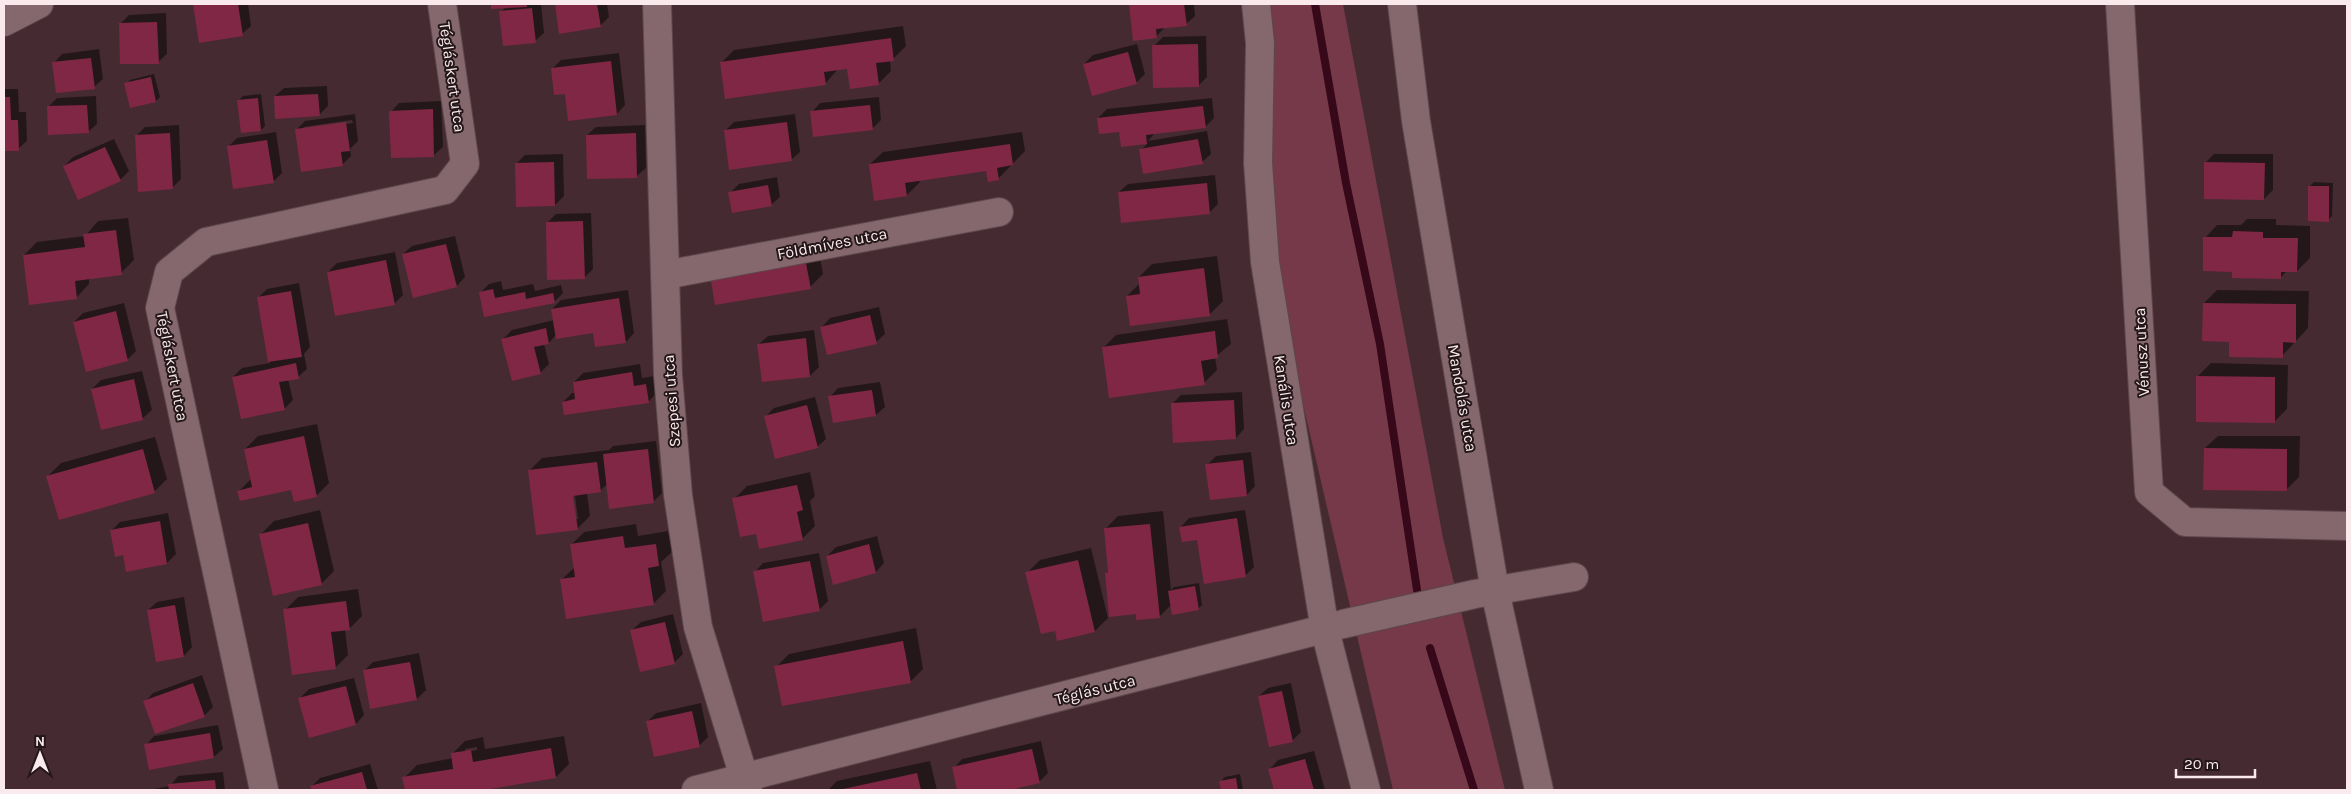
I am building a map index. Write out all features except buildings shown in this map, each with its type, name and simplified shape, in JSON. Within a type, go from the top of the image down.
[{"type":"street","points":[[4,22],[39,4]]},
{"type":"street","name":"Tégláskert utca","points":[[264,790],[160,308],[169,272],[206,242],[445,190],[465,164],[442,4]]},
{"type":"street","name":"Szepesi utca","points":[[657,4],[668,375],[678,495],[698,627],[746,784]]},
{"type":"street","name":"Kanális utca","points":[[1256,4],[1260,43],[1258,163],[1265,262],[1325,630],[1366,790]]},
{"type":"street","name":"Mandolás utca","points":[[1402,4],[1416,121],[1495,591],[1539,790]]},
{"type":"street","name":"Vénusz utca","points":[[2120,4],[2149,492],[2185,522],[2347,526]]},
{"type":"street","name":"Földmíves utca","points":[[665,275],[999,212]]},
{"type":"street","name":"Téglás utca","points":[[696,790],[746,784],[1325,630],[1495,591],[1574,577]]},
{"type":"shaded area","points":[[1263,4],[1343,4],[1443,538],[1505,790],[1393,790],[1268,254]]},
{"type":"waterway","points":[[1315,4],[1346,183],[1380,344],[1417,590]]},
{"type":"waterway","points":[[1430,648],[1474,790]]}]
